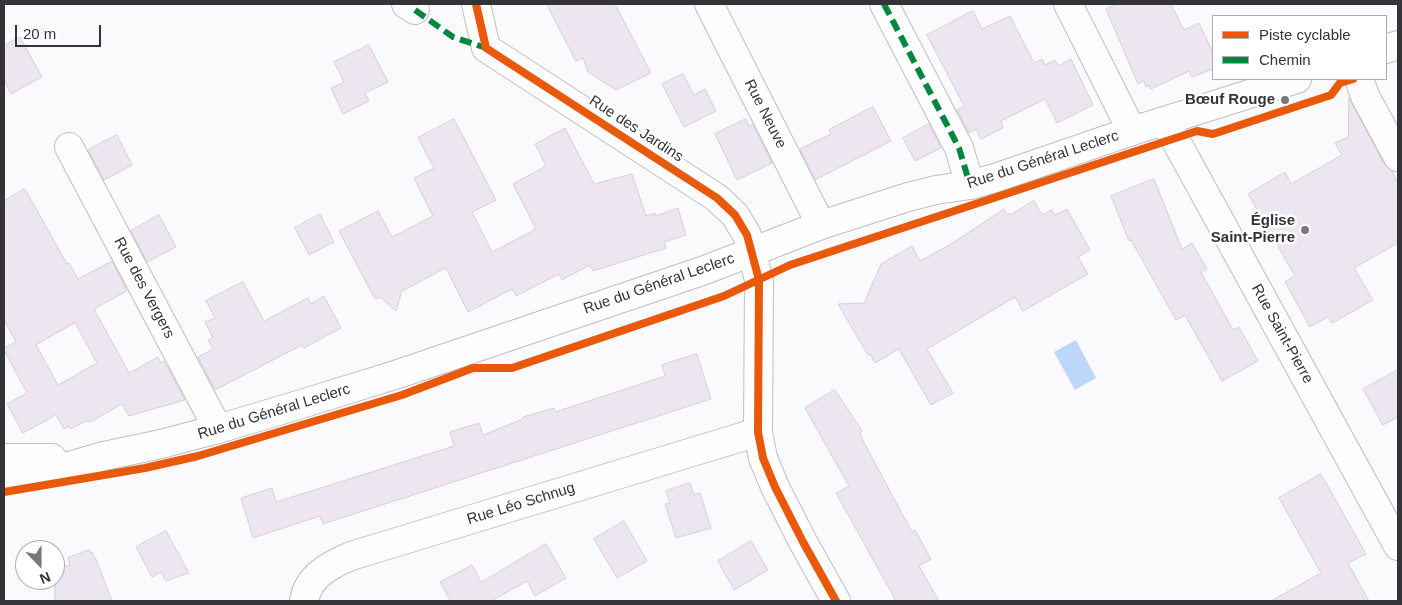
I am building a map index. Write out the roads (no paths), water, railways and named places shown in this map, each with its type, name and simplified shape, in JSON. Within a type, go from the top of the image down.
[{"type":"street","name":"Rue des Jardins","points":[[476,4],[486,48],[717,198],[735,214],[748,235],[760,288],[758,432],[763,458],[775,487],[836,601]]},
{"type":"street","name":"Rue Neuve","points":[[709,4],[821,224]]},
{"type":"street","points":[[884,4],[959,148],[970,185]]},
{"type":"street","points":[[1068,4],[1132,131]]},
{"type":"street","name":"Rue du Général Leclerc","points":[[4,479],[52,471],[104,456],[218,430],[398,374],[705,270],[821,224],[908,197],[936,190],[970,185],[1294,80]]},
{"type":"street","points":[[1359,80],[1365,96],[1398,157]]},
{"type":"street","name":"Rue Saint-Pierre","points":[[1165,121],[1398,546]]},
{"type":"street","name":"Rue des Vergers","points":[[69,147],[218,430]]},
{"type":"street","name":"Rue Léo Schnug","points":[[304,601],[312,581],[327,567],[351,556],[758,432]]},
{"type":"street","name":"Rue du Général Leclerc","points":[[4,458],[104,456]]},
{"type":"water","points":[[1076,340],[1096,378],[1075,390],[1054,352]]},
{"type":"place","name":"Bœuf Rouge","points":[[1285,100]]},
{"type":"place","name":"Église Saint-Pierre","points":[[1305,230]]}]
